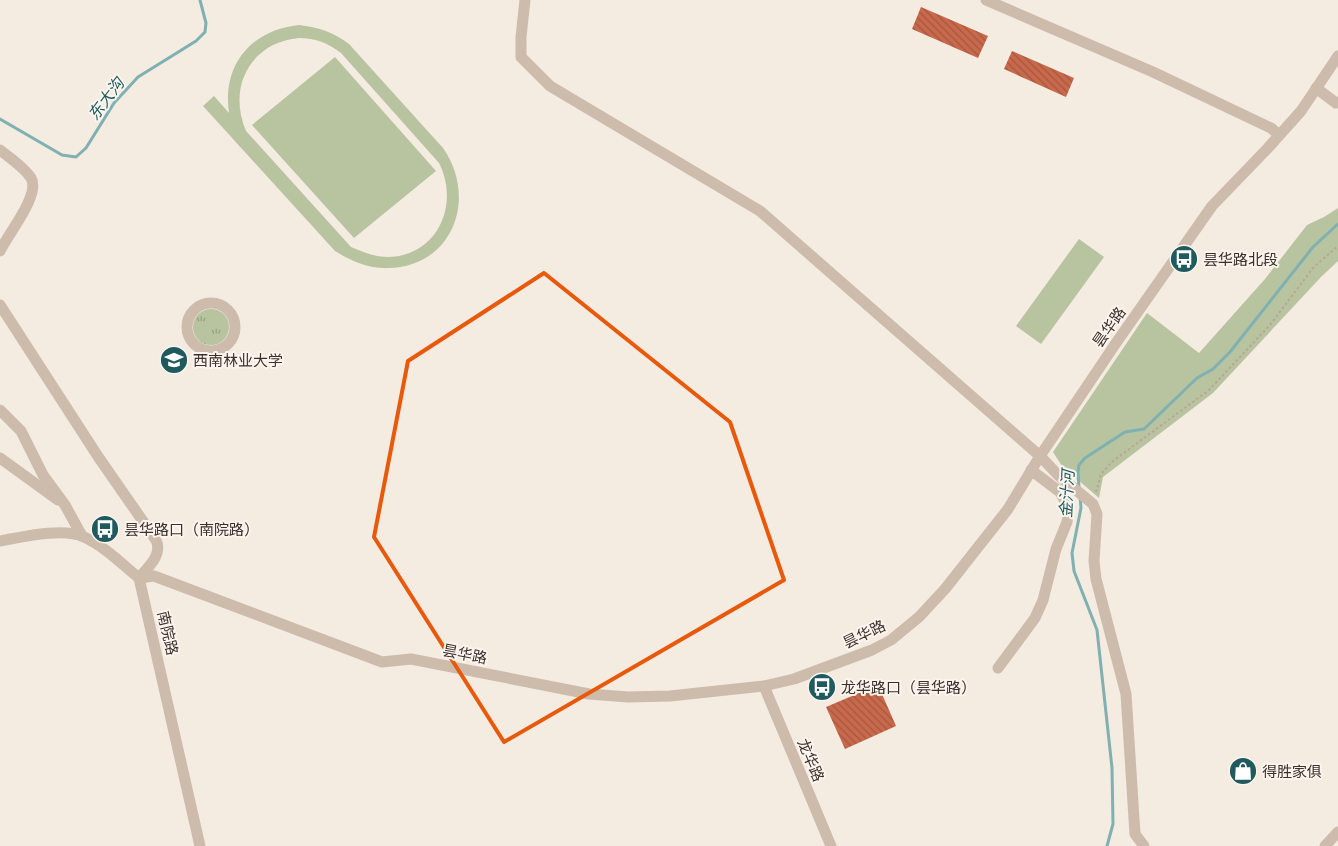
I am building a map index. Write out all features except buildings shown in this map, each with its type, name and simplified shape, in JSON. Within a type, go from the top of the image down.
[{"type":"street","points":[[526,0],[521,38],[521,57],[550,86],[760,211],[1093,504],[1097,514],[1095,570],[1126,694],[1135,834],[1144,846]]},
{"type":"street","points":[[986,0],[1153,72],[1271,128],[1280,135]]},
{"type":"street","name":"昙华路","points":[[139,578],[154,576],[382,662],[411,659],[589,694],[618,697],[670,696],[764,686],[794,679],[872,650],[890,640],[919,617],[945,589],[1008,509],[1040,456],[1116,342],[1212,206],[1301,111],[1338,56]]},
{"type":"street","points":[[1316,88],[1336,103],[1338,102]]},
{"type":"street","points":[[0,150],[21,167],[34,184],[30,200],[0,251]]},
{"type":"street","points":[[206,303],[213,303],[224,307],[229,311],[235,322],[234,334],[231,340],[227,345],[216,350],[210,351],[198,347],[193,343],[188,332],[188,319],[200,306],[206,303]]},
{"type":"street","points":[[0,305],[83,435],[158,545],[157,556],[139,578],[104,550],[82,536],[52,532],[0,541]]},
{"type":"street","points":[[0,410],[21,431],[43,475],[65,505],[82,536]]},
{"type":"street","points":[[0,458],[65,505]]},
{"type":"street","points":[[998,668],[1035,618],[1043,600],[1056,549],[1067,522],[1066,507],[1060,492],[1032,470]]},
{"type":"street","name":"南院路","points":[[139,578],[200,846]]},
{"type":"street","name":"龙华路","points":[[764,686],[831,846]]},
{"type":"street","points":[[1325,846],[1338,832]]},
{"type":"path","points":[[1093,504],[1100,474],[1113,461],[1209,390],[1270,325],[1313,268],[1338,246]]},
{"type":"highlighted area","points":[[544,273],[730,422],[784,580],[504,742],[374,537],[408,361]]},
{"type":"green space","points":[[299,25],[313,27],[331,33],[349,44],[443,148],[453,167],[458,188],[458,208],[453,226],[443,243],[429,256],[410,265],[381,268],[360,264],[335,251],[203,106],[214,96],[229,113],[228,96],[230,80],[235,65],[254,42],[282,28]],"holes":[[[299,38],[321,42],[341,53],[439,163],[445,179],[447,195],[445,210],[440,225],[432,238],[420,248],[405,254],[383,257],[351,247],[246,131],[241,115],[240,98],[242,83],[247,70],[256,58],[268,48],[282,41]]]},
{"type":"green space","points":[[335,57],[436,171],[354,238],[252,125]]},
{"type":"green space","points":[[1338,208],[1338,261],[1213,393],[1103,477],[1099,498],[1062,466],[1053,452],[1147,313],[1199,353],[1265,279],[1307,225]]},
{"type":"green space","points":[[1079,239],[1104,257],[1041,344],[1016,326]]},
{"type":"green space","points":[[211,309],[224,314],[229,327],[224,340],[211,345],[198,340],[193,327],[198,314]]},
{"type":"waterway","name":"东大沟","points":[[0,119],[62,155],[76,157],[86,148],[114,103],[138,77],[196,41],[205,32],[206,23],[200,0]]},
{"type":"waterway","name":"金汁河","points":[[1079,488],[1079,465],[1085,458],[1125,432],[1144,429],[1197,378],[1213,369],[1230,352],[1313,247],[1338,224]]},
{"type":"waterway","name":"金汁河","points":[[1080,496],[1081,508],[1072,553],[1074,571],[1097,630],[1112,768],[1113,824],[1107,846]]},
{"type":"place","name":"昙华路北段","points":[[1184,259]]},
{"type":"place","name":"西南林业大学","points":[[174,360]]},
{"type":"place","name":"昙华路口（南院路）","points":[[105,529]]},
{"type":"place","name":"龙华路口（昙华路）","points":[[822,687]]},
{"type":"place","name":"得胜家俱","points":[[1243,771]]}]
